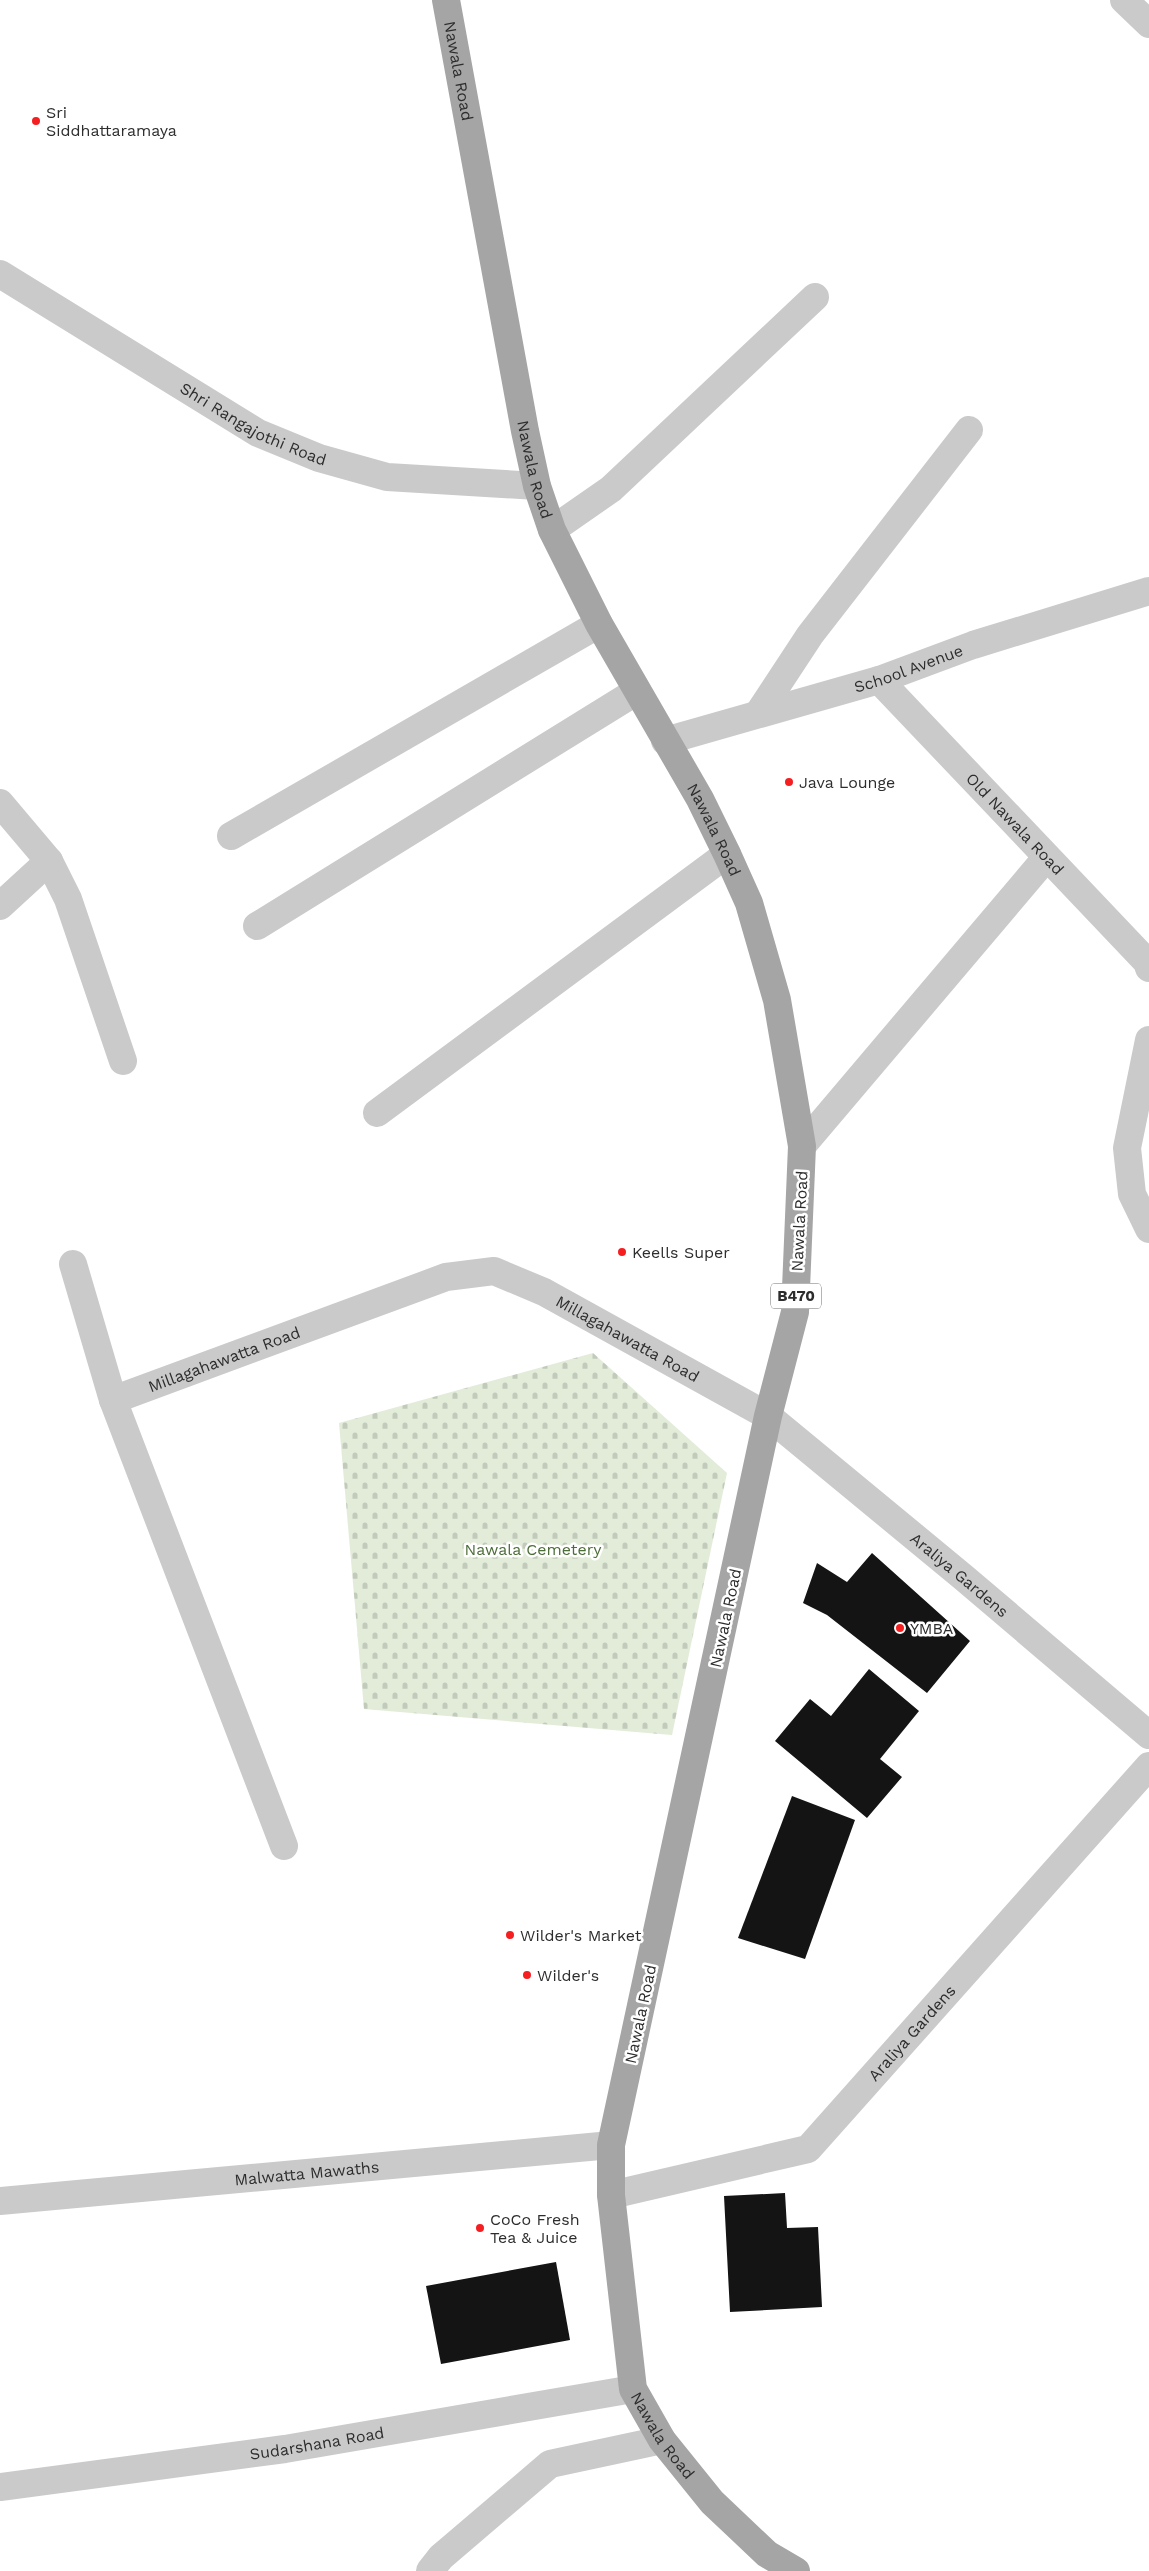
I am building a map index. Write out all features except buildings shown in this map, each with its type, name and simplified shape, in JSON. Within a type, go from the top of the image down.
[{"type":"main road","name":"Nawala Road","points":[[446,0],[523,422],[537,486],[552,530],[599,624],[700,800],[749,903],[777,1000],[802,1146],[795,1312],[768,1416],[611,2145],[611,2195],[633,2389],[662,2440],[712,2502],[767,2554],[796,2571]]},
{"type":"street","points":[[1124,0],[1149,24]]},
{"type":"street","name":"Shri Rangajothi Road","points":[[3,282],[258,433],[319,458],[387,477],[537,486]]},
{"type":"street","points":[[552,530],[611,489],[815,297]]},
{"type":"street","points":[[758,714],[810,635],[970,430]]},
{"type":"street","name":"School Avenue","points":[[665,741],[879,680],[973,645],[1149,592]]},
{"type":"street","points":[[231,836],[599,624]]},
{"type":"street","name":"Old Nawala Road","points":[[879,680],[1046,858],[1147,962],[1149,968]]},
{"type":"street","points":[[257,926],[637,691]]},
{"type":"street","points":[[0,803],[49,860],[68,899],[123,1061]]},
{"type":"street","points":[[377,1113],[727,854]]},
{"type":"street","points":[[802,1146],[1046,858]]},
{"type":"street","points":[[0,906],[49,860]]},
{"type":"street","points":[[1149,1040],[1127,1148],[1132,1194],[1149,1230]]},
{"type":"street","points":[[74,1264],[113,1400],[284,1846]]},
{"type":"street","name":"Millagahawatta Road","points":[[113,1400],[446,1277],[494,1271],[544,1292],[768,1416]]},
{"type":"street","name":"Araliya Gardens","points":[[768,1416],[963,1576],[1149,1735]]},
{"type":"street","name":"Araliya Gardens","points":[[611,2195],[808,2149],[1149,1766]]},
{"type":"street","name":"Malwatta Mawaths","points":[[0,2201],[611,2145]]},
{"type":"street","name":"Sudarshana Road","points":[[0,2487],[286,2449],[633,2389]]},
{"type":"street","points":[[430,2571],[441,2557],[550,2464],[662,2440]]},
{"type":"green space","name":"Nawala Cemetery","points":[[593,1353],[727,1473],[672,1735],[364,1709],[339,1423]]},
{"type":"place","name":"Sri Siddhattaramaya","points":[[36,121]]},
{"type":"place","name":"Java Lounge","points":[[789,782]]},
{"type":"place","name":"Keells Super","points":[[622,1252]]},
{"type":"place","name":"YMBA","points":[[900,1628]]},
{"type":"place","name":"Wilder's Market","points":[[510,1935]]},
{"type":"place","name":"Wilder's","points":[[527,1975]]},
{"type":"place","name":"CoCo Fresh Tea & Juice","points":[[480,2228]]}]
